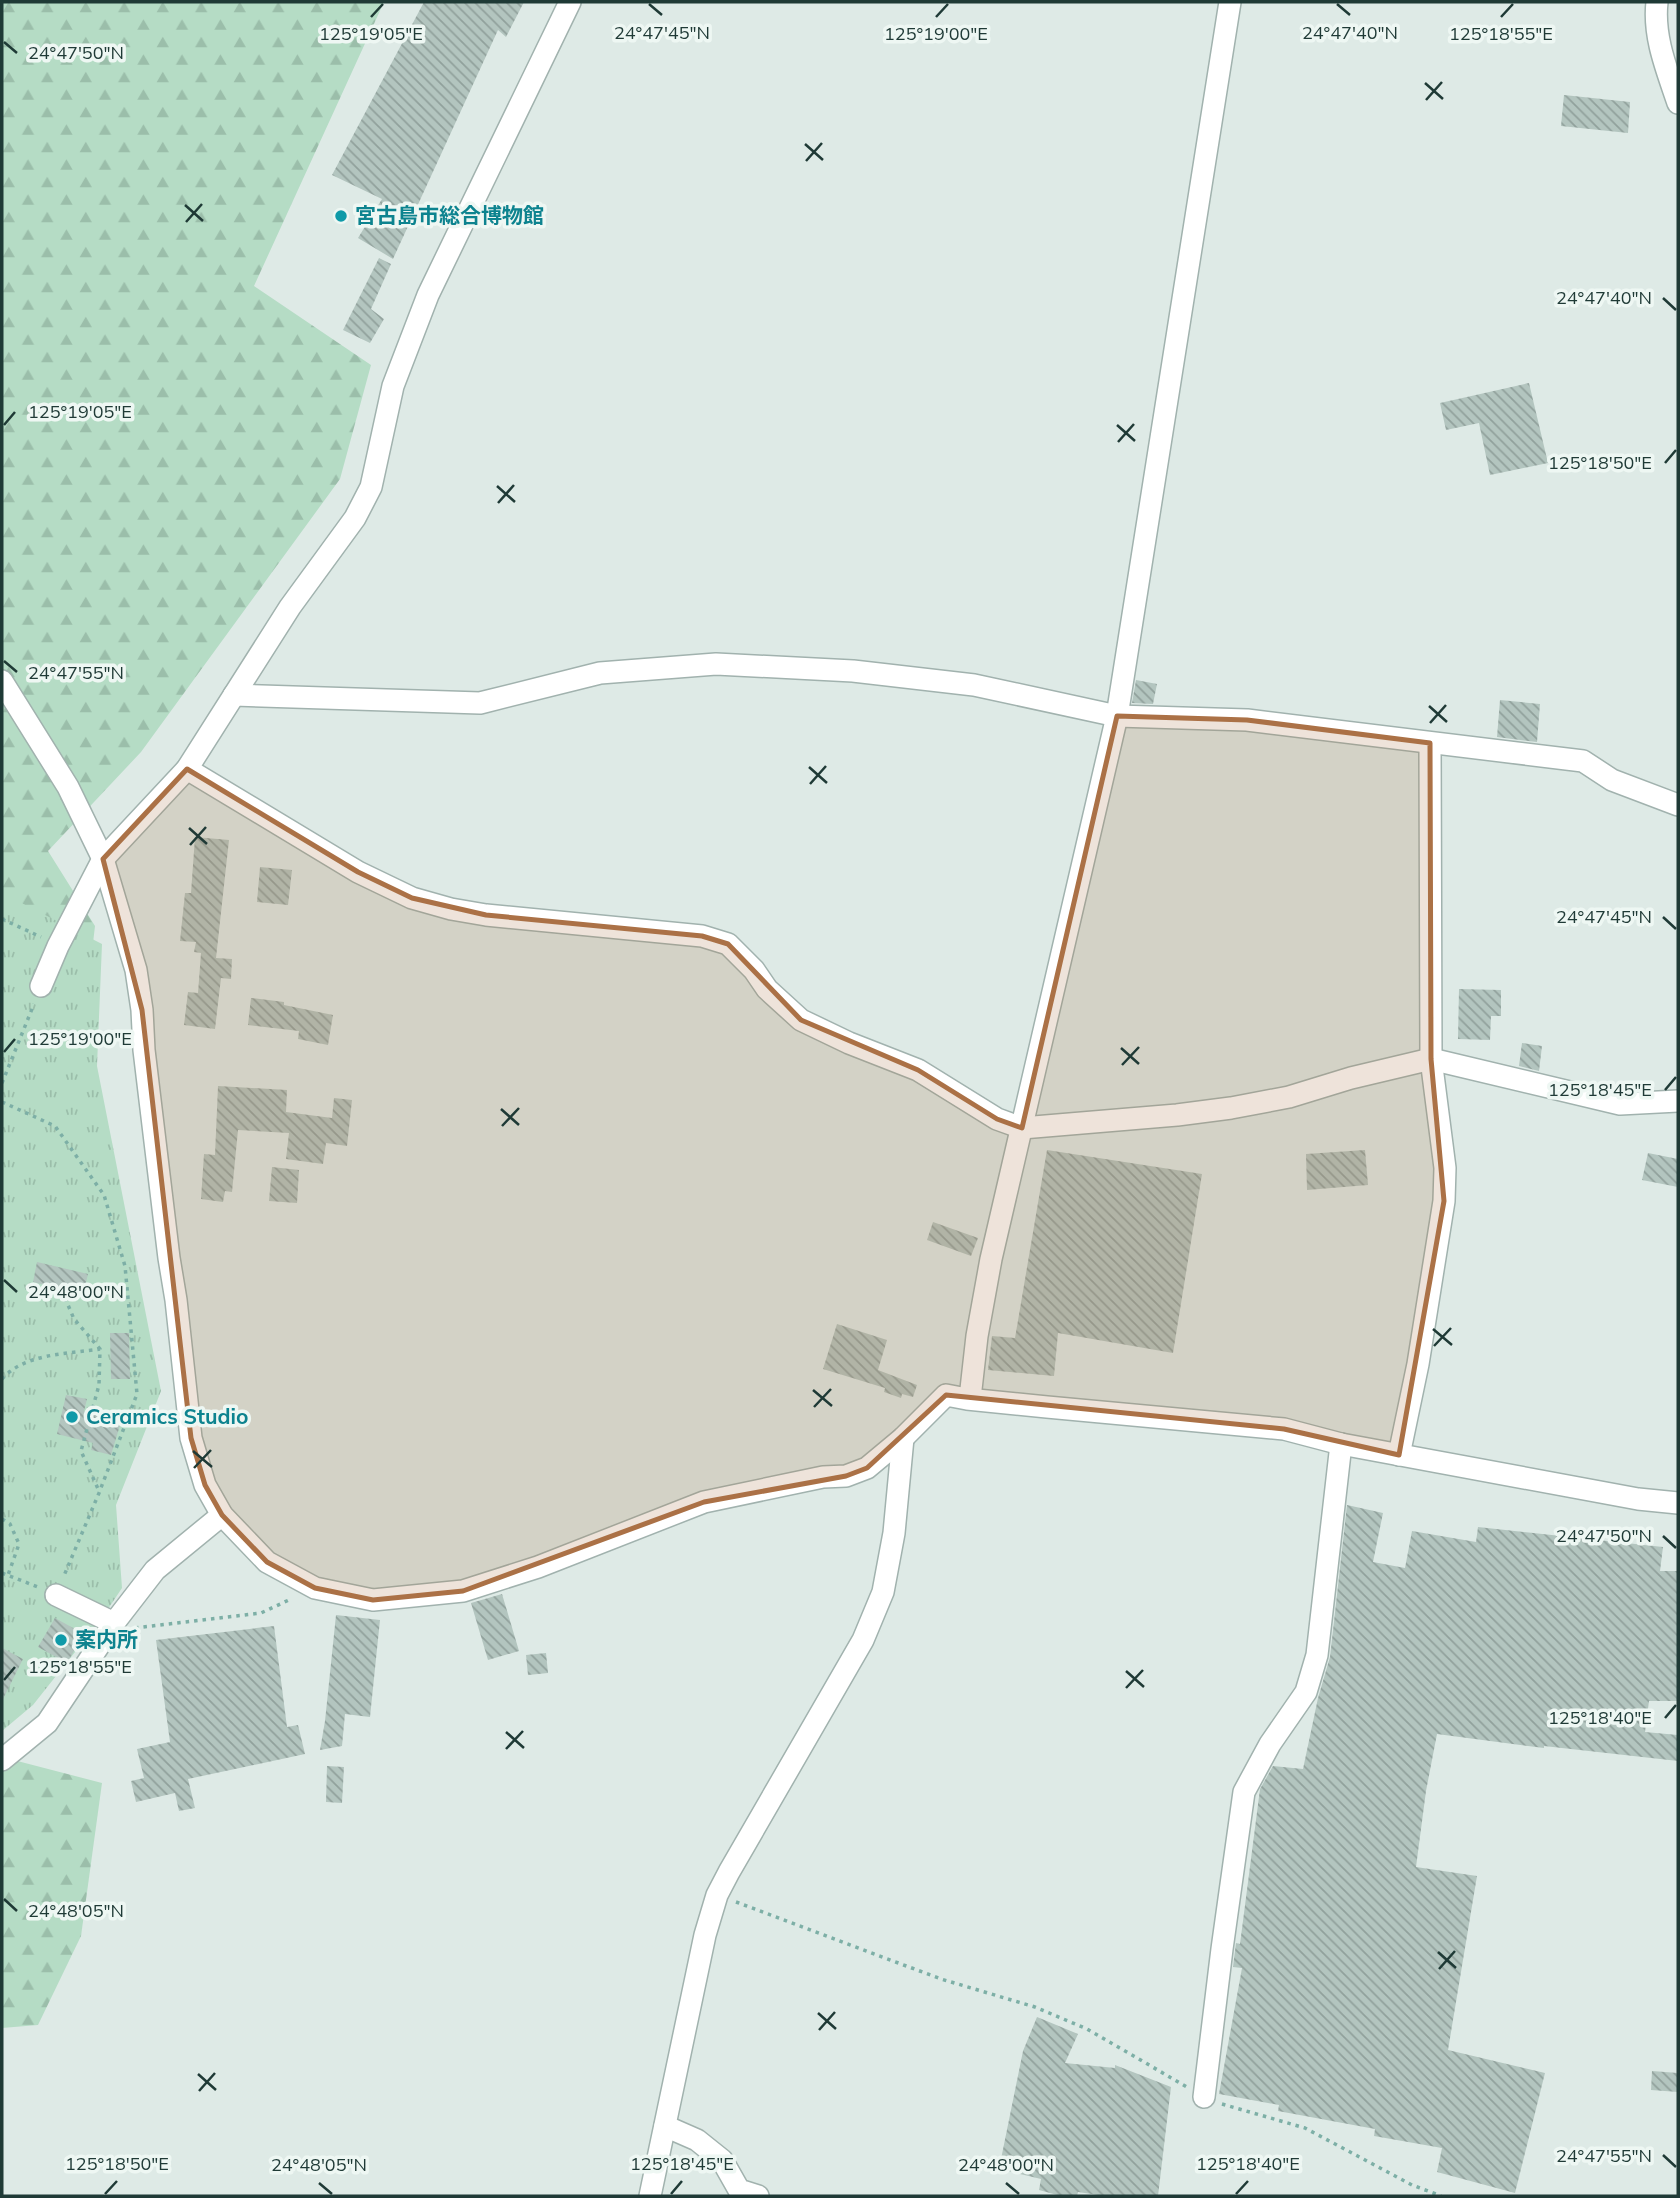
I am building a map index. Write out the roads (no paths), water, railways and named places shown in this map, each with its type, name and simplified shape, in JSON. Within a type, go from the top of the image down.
[{"type":"street","points":[[41,986],[58,946],[103,859],[187,769],[290,607],[355,518],[371,487],[393,386],[428,295],[570,2]]},
{"type":"street","points":[[970,1398],[977,1336],[991,1259],[1117,716],[1230,2]]},
{"type":"street","points":[[1657,2],[1654,21],[1678,103]]},
{"type":"street","points":[[234,695],[480,703],[600,673],[716,664],[853,671],[974,685],[1117,716],[1247,720],[1583,761],[1612,780],[1678,805]]},
{"type":"street","points":[[2,681],[68,787],[103,859],[136,970],[191,1438],[205,1485],[222,1515],[267,1562],[315,1588],[373,1600],[463,1591],[538,1566],[704,1502],[823,1478],[846,1476],[866,1468],[903,1438],[946,1395],[1284,1429],[1399,1455],[1638,1499],[1678,1503]]},
{"type":"street","points":[[1399,1455],[1418,1364],[1444,1201],[1444,1168],[1431,1059],[1430,743]]},
{"type":"street","points":[[187,769],[358,872],[412,898],[486,915],[702,936],[728,944],[754,970],[767,989],[801,1020],[849,1043],[918,1070],[997,1119],[1022,1128],[1231,1108],[1289,1097],[1351,1078],[1431,1059],[1620,1104],[1678,1101]]},
{"type":"street","points":[[650,2196],[705,1935],[717,1895],[863,1640],[883,1592],[894,1533],[903,1438]]},
{"type":"street","points":[[1204,2097],[1244,1792],[1270,1744],[1307,1692],[1317,1655],[1341,1444]]},
{"type":"street","points":[[2,1760],[47,1723],[114,1623],[155,1570],[222,1515]]},
{"type":"street","points":[[56,1595],[114,1623]]},
{"type":"street","points":[[665,2126],[697,2140],[722,2160],[739,2190],[758,2196]]},
{"type":"place","name":"宮古島市総合博物館","points":[[341,216]]},
{"type":"place","name":"Ceramics Studio","points":[[72,1417]]},
{"type":"place","name":"案内所","points":[[61,1640]]}]
